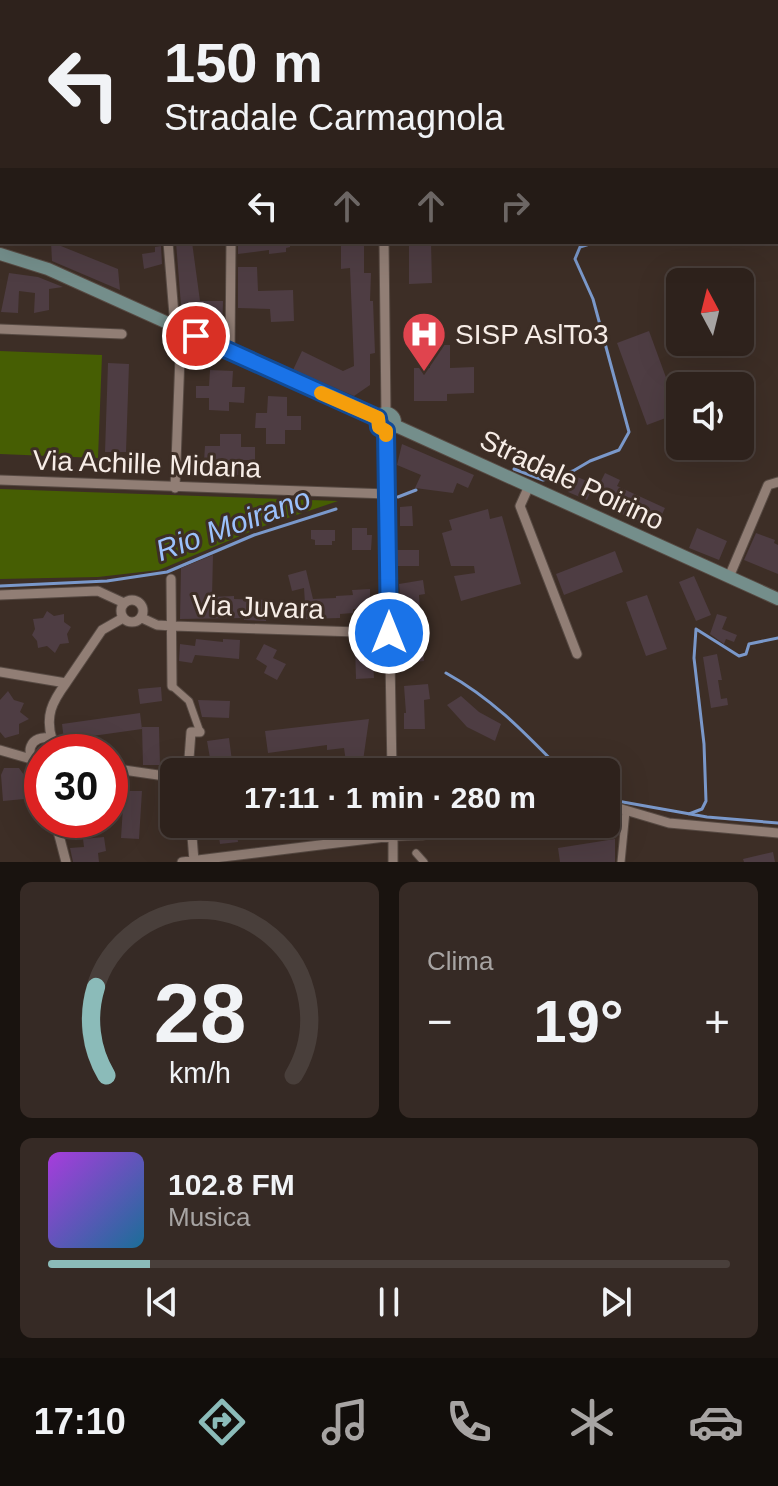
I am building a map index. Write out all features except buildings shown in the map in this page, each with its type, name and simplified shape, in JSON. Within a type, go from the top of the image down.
[{"type":"main road","points":[[0,254],[48,269],[382,416],[379,427],[390,428]]},
{"type":"main road","name":"Stradale Poirino","points":[[390,428],[529,486],[778,599]]},
{"type":"street","points":[[168,244],[178,328],[175,488]]},
{"type":"street","points":[[230,351],[231,244]]},
{"type":"street","points":[[382,416],[384,244]]},
{"type":"street","points":[[0,329],[122,334]]},
{"type":"street","points":[[390,428],[392,758]]},
{"type":"street","name":"Via Achille Midana","points":[[0,480],[388,494]]},
{"type":"street","points":[[729,577],[768,485],[778,482]]},
{"type":"street","points":[[529,486],[520,506],[577,654]]},
{"type":"street","name":"Via Juvara","points":[[171,579],[172,686]]},
{"type":"street","points":[[0,595],[98,591],[124,603]]},
{"type":"street","points":[[138,601],[144,611],[142,618],[132,623],[123,618],[121,611],[124,603],[138,601]]},
{"type":"street","points":[[48,734],[52,703],[102,630],[123,618]]},
{"type":"street","name":"Via Juvara","points":[[142,618],[157,625],[173,626],[389,633]]},
{"type":"street","points":[[0,672],[66,683]]},
{"type":"street","points":[[172,686],[189,701],[200,732],[191,732],[188,758]]},
{"type":"street","points":[[5,751],[24,759]]},
{"type":"street","points":[[128,771],[160,775]]},
{"type":"street","points":[[620,810],[669,823],[778,833]]},
{"type":"street","points":[[621,862],[626,811]]},
{"type":"street","points":[[60,838],[66,862]]},
{"type":"street","points":[[192,838],[194,861]]},
{"type":"street","points":[[182,862],[377,838]]},
{"type":"street","points":[[393,838],[393,862]]},
{"type":"street","points":[[416,853],[424,862]]},
{"type":"green space","points":[[0,351],[102,355],[98,458],[0,454]]},
{"type":"green space","points":[[0,489],[338,501],[264,526],[159,570],[98,577],[0,579]]},
{"type":"waterway","name":"Rio Moirano","points":[[514,469],[543,480],[573,471],[619,450],[629,432],[593,299],[575,259],[580,247],[590,244]]},
{"type":"waterway","points":[[398,497],[416,490]]},
{"type":"waterway","name":"Rio Moirano","points":[[0,586],[107,581],[167,572],[254,535],[336,509]]},
{"type":"waterway","name":"Rio Moirano","points":[[689,814],[702,809],[706,801],[704,744],[694,658],[696,629],[739,656],[746,654],[749,644],[778,638]]},
{"type":"waterway","points":[[446,673],[494,706],[549,758]]},
{"type":"waterway","name":"Rio Moirano","points":[[620,801],[707,817],[778,823]]},
{"type":"slow traffic","points":[[321,393],[378,418],[379,427],[386,431],[386,435]]},
{"type":"place","name":"SISP AslTo3","points":[[424,373]]},
{"type":"route","points":[[196,336],[378,418],[379,427],[386,431],[389,633]]}]
